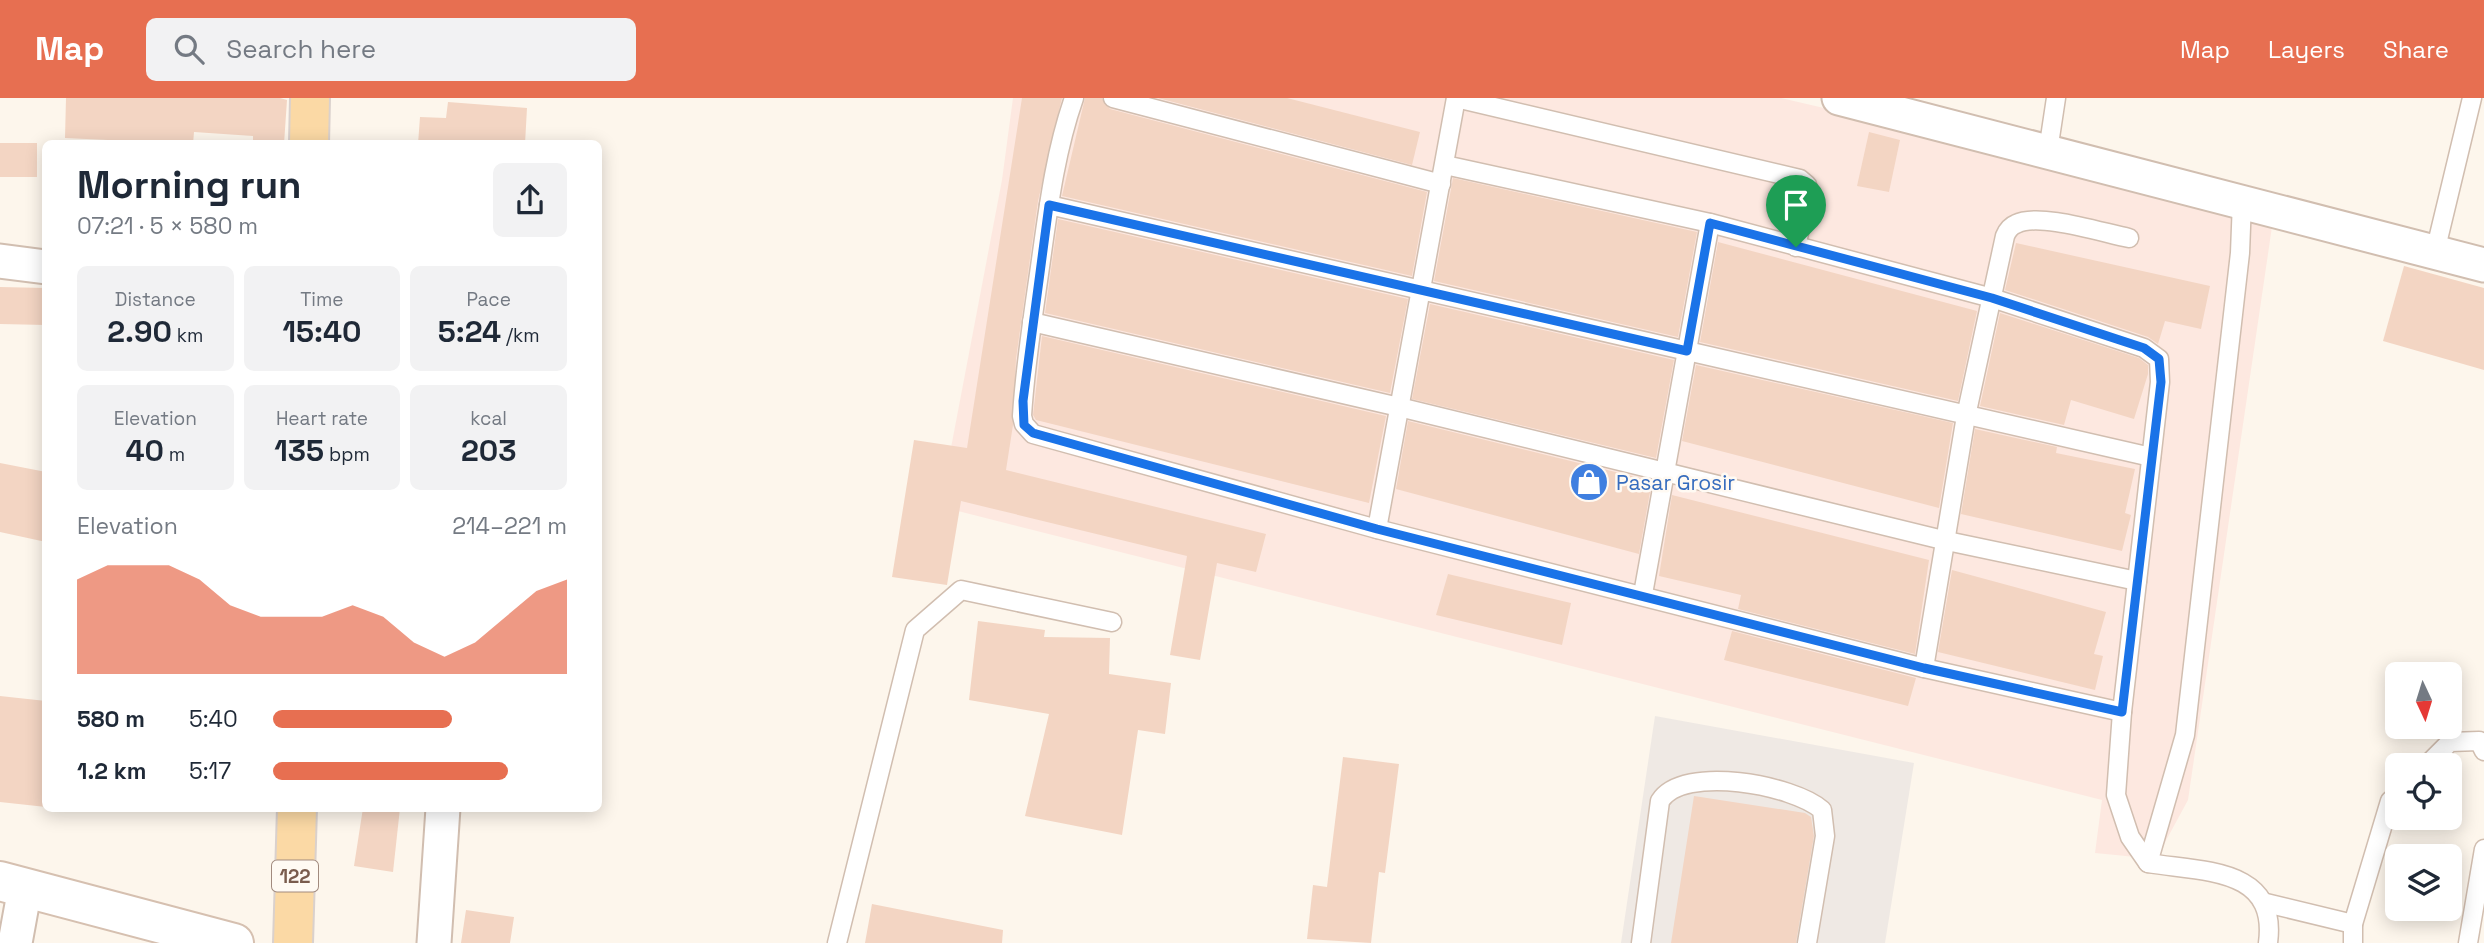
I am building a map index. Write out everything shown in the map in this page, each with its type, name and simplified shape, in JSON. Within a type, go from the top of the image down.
[{"type":"main road","points":[[309,140],[310,98]]},
{"type":"main road","name":"122","points":[[293,943],[297,812]]},
{"type":"main road","points":[[12,884],[234,943]]},
{"type":"street","points":[[1839,98],[1890,105],[2048,151],[2484,265]]},
{"type":"street","points":[[0,261],[42,266]]},
{"type":"street","points":[[434,943],[443,812]]},
{"type":"street","points":[[12,884],[15,943]]},
{"type":"lane","points":[[1074,98],[1066,121],[1049,205],[1032,323],[1022,416],[1024,425],[1033,433],[1377,529],[1643,594],[1924,668],[2122,712]]},
{"type":"lane","points":[[1113,98],[1441,184]]},
{"type":"lane","points":[[1377,529],[1456,98],[1800,179],[1808,191],[1796,247]]},
{"type":"lane","points":[[2048,151],[2056,98]]},
{"type":"lane","points":[[2435,252],[2472,98]]},
{"type":"lane","points":[[1445,165],[1710,223],[1992,298],[2144,348],[2159,359],[2161,382],[2122,712],[2116,796],[2130,837],[2148,863],[2231,876],[2253,888],[2266,903],[2271,920],[2268,943]]},
{"type":"lane","points":[[2148,863],[2185,735],[2240,253],[2242,201]]},
{"type":"lane","points":[[1049,205],[2151,457]]},
{"type":"lane","points":[[1924,668],[1966,416],[2005,236],[2016,223],[2051,222],[2129,238]]},
{"type":"lane","points":[[1643,594],[1710,223]]},
{"type":"lane","points":[[1032,323],[1399,407],[1947,541],[2137,581]]},
{"type":"lane","points":[[836,943],[915,631],[961,590],[1112,622]]},
{"type":"lane","points":[[2439,753],[2450,742],[2479,741],[2484,751]]},
{"type":"lane","points":[[1641,943],[1660,801],[1665,793],[1686,783],[1729,780],[1803,798],[1822,810],[1825,836],[1807,943]]},
{"type":"lane","points":[[2353,943],[2353,924],[2385,818]]},
{"type":"lane","points":[[2468,943],[2484,849]]},
{"type":"lane","points":[[2266,903],[2353,924]]},
{"type":"shaded area","name":"Pasar Grosir","points":[[1013,98],[1781,98],[2274,213],[2188,800],[2156,859],[2095,853],[2102,800],[954,510],[942,495],[1002,180]]},
{"type":"shaded area","points":[[1655,716],[1914,763],[1885,943],[1621,943]]},
{"type":"building","points":[[66,98],[287,100],[284,140],[253,140],[253,136],[194,132],[193,140],[65,138]]},
{"type":"building","points":[[1022,98],[1062,98],[1038,201],[1016,359],[1013,425],[1006,470],[1266,534],[1256,572],[1217,563],[1200,660],[1170,655],[1187,556],[961,501],[947,585],[892,577],[914,440],[967,448]]},
{"type":"building","points":[[1085,98],[1102,98],[1110,109],[1427,192],[1412,276],[1062,196]]},
{"type":"building","points":[[1158,98],[1287,98],[1420,132],[1412,165]]},
{"type":"building","points":[[448,102],[527,108],[525,140],[418,140],[420,117],[446,118]]},
{"type":"building","points":[[1869,132],[1900,140],[1889,192],[1857,186]]},
{"type":"building","points":[[0,143],[37,143],[37,177],[0,177]]},
{"type":"building","points":[[1453,178],[1697,232],[1678,337],[1434,281]]},
{"type":"building","points":[[1058,219],[1408,299],[1390,393],[1045,313]]},
{"type":"building","points":[[1718,242],[1977,311],[1958,401],[1700,342]]},
{"type":"building","points":[[2016,243],[2210,286],[2201,329],[2165,321],[2158,344],[2148,337],[2005,290]]},
{"type":"building","points":[[2404,266],[2484,288],[2484,370],[2383,341]]},
{"type":"building","points":[[0,287],[42,288],[42,325],[0,324]]},
{"type":"building","points":[[1430,304],[1674,360],[1656,458],[1412,399]]},
{"type":"building","points":[[2000,313],[2139,358],[2148,365],[2148,374],[2134,419],[2071,400],[2064,425],[1980,406]]},
{"type":"building","points":[[1042,336],[1386,416],[1369,503],[1036,420],[1033,415]]},
{"type":"building","points":[[1696,365],[1953,423],[1939,508],[1682,441]]},
{"type":"building","points":[[1408,421],[1652,481],[1639,554],[1396,489]]},
{"type":"building","points":[[1975,429],[2057,447],[2056,453],[2135,469],[2125,513],[2131,515],[2122,551],[1961,514]]},
{"type":"building","points":[[0,463],[42,471],[42,541],[0,532]]},
{"type":"building","points":[[1672,495],[1929,560],[1915,654],[1738,609],[1741,595],[1659,576]]},
{"type":"building","points":[[1952,570],[2106,612],[2094,654],[2103,656],[2095,690],[1938,652]]},
{"type":"building","points":[[1448,574],[1571,603],[1562,645],[1436,615]]},
{"type":"building","points":[[978,621],[1045,630],[1044,637],[1110,638],[1109,674],[1171,683],[1165,734],[1138,730],[1122,835],[1025,816],[1049,714],[969,700]]},
{"type":"building","points":[[1732,631],[1916,678],[1908,706],[1724,660]]},
{"type":"building","points":[[0,696],[42,701],[42,807],[0,802]]},
{"type":"building","points":[[1343,757],[1399,764],[1385,873],[1379,872],[1371,943],[1307,939],[1313,885],[1327,887]]},
{"type":"building","points":[[1694,796],[1805,813],[1811,817],[1814,836],[1796,943],[1671,943]]},
{"type":"building","points":[[362,812],[400,812],[393,872],[354,866]]},
{"type":"building","points":[[872,904],[1003,930],[1002,943],[865,943]]},
{"type":"building","points":[[466,910],[514,917],[510,943],[461,943]]},
{"type":"place","name":"Pasar Grosir","points":[[1589,482]]},
{"type":"route","points":[[1049,205],[1687,351],[1710,223],[1796,247],[1992,298],[2144,348],[2159,359],[2161,382],[2122,712],[1924,668],[1643,594],[1377,529],[1048,438],[1033,433],[1024,425],[1023,401],[1049,205]]}]
